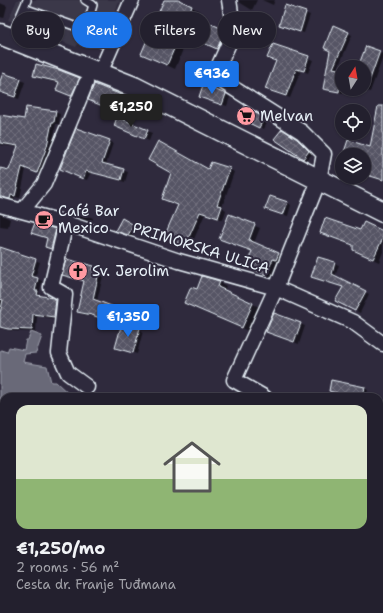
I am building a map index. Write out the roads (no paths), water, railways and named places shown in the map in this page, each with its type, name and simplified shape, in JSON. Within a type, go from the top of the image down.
[{"type":"main road","points":[[5,36],[93,78],[134,87],[383,212]]},
{"type":"street","points":[[127,12],[132,0]]},
{"type":"street","points":[[229,0],[234,32],[214,76],[302,132],[324,154],[319,180],[276,288],[234,380],[257,393]]},
{"type":"street","points":[[22,211],[44,184],[93,78],[109,48]]},
{"type":"street","name":"PRIMORSKA ULICA","points":[[0,205],[66,223],[179,261],[276,288],[353,322],[383,344]]},
{"type":"street","points":[[66,223],[51,287],[65,295],[59,353],[68,373],[87,387]]},
{"type":"lane","points":[[5,36],[24,8],[27,0]]},
{"type":"lane","points":[[85,0],[93,5],[91,12]]},
{"type":"lane","points":[[24,8],[72,25]]},
{"type":"water","points":[[31,332],[42,336],[36,353],[25,354],[23,362],[47,366],[51,382],[56,382],[68,393],[0,393],[1,350],[7,352],[9,347],[24,350],[26,340],[28,340]]},
{"type":"place","name":"Melvan","points":[[246,116]]},
{"type":"place","name":"Café Bar Mexico","points":[[44,220]]},
{"type":"place","name":"Sv. Jerolim","points":[[78,271]]}]
